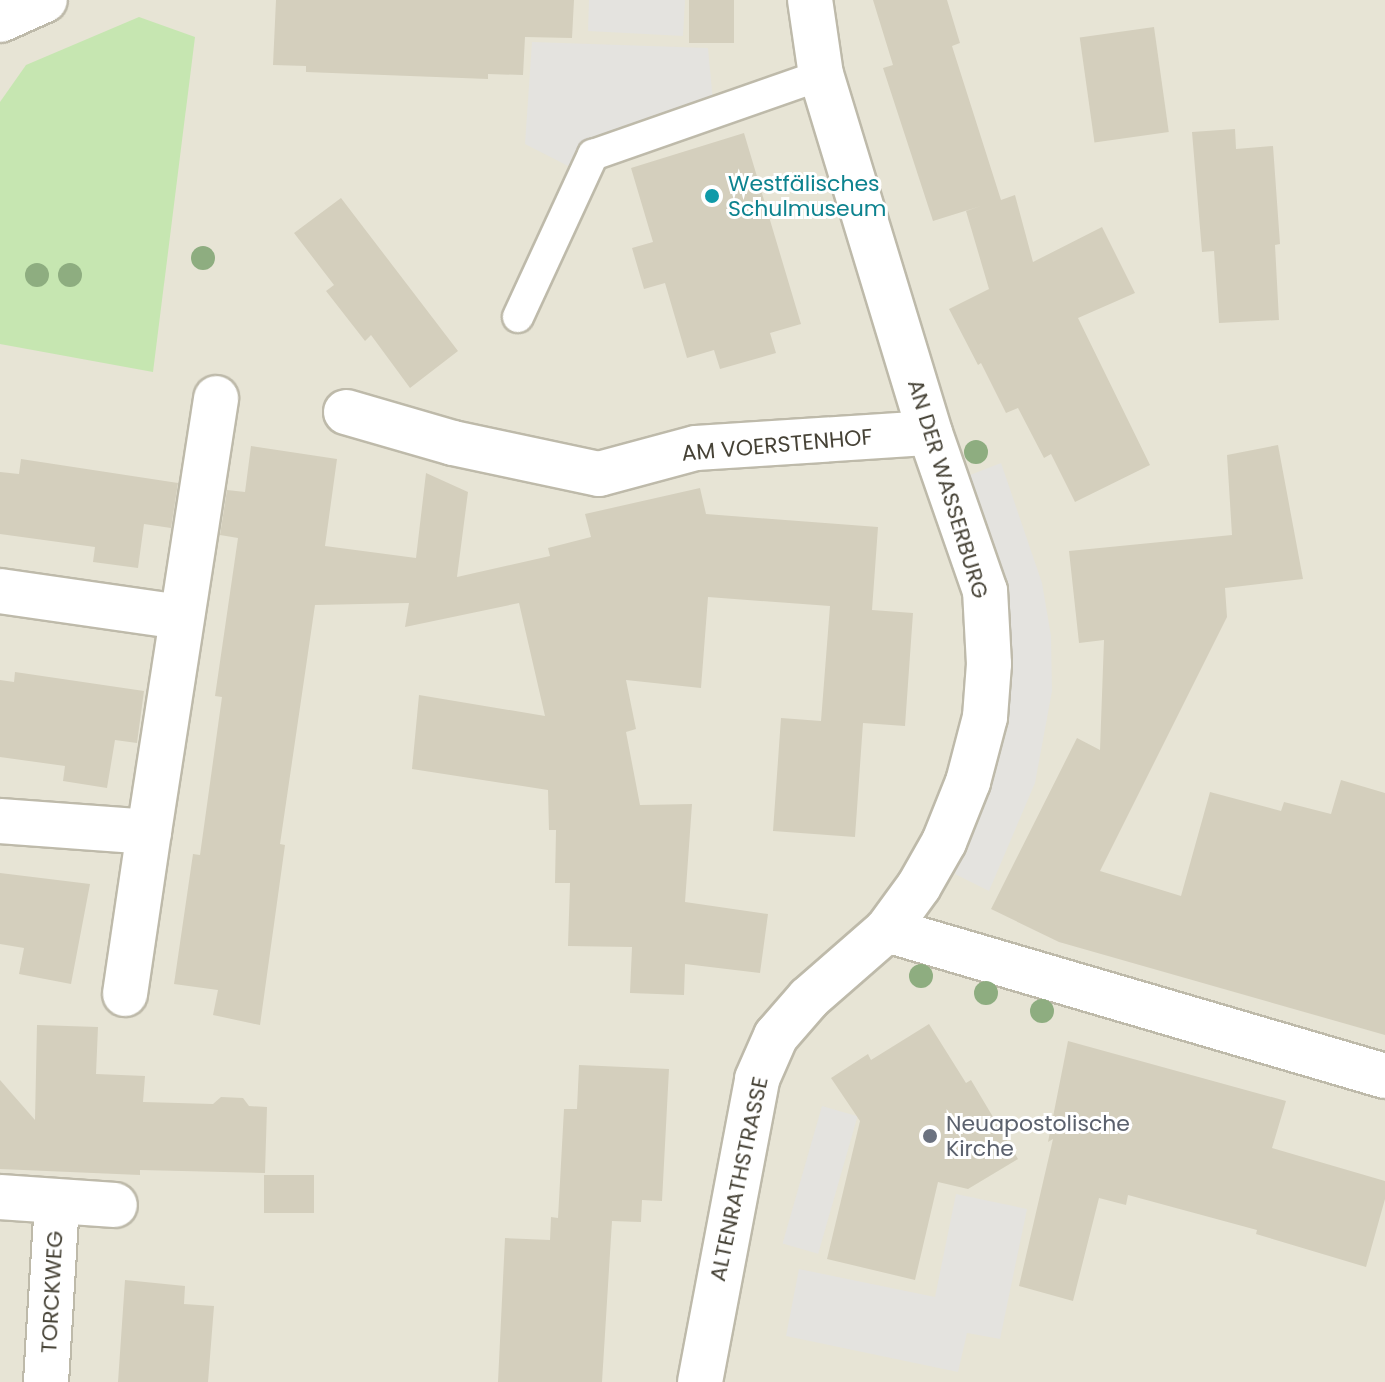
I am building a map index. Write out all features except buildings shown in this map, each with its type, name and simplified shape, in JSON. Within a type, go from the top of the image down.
[{"type":"street","points":[[0,20],[45,0]]},
{"type":"street","name":"AN DER WASSERBURG","points":[[810,0],[821,75],[930,433],[985,591],[989,664],[985,717],[968,782],[944,842],[919,886],[887,930]]},
{"type":"street","points":[[125,994],[216,398]]},
{"type":"street","name":"AM VOERSTENHOF","points":[[346,412],[453,443],[599,474],[696,448],[930,433]]},
{"type":"street","points":[[0,591],[181,617]]},
{"type":"street","points":[[0,821],[149,832]]},
{"type":"street","points":[[887,930],[1385,1076]]},
{"type":"street","name":"ALTENRATHSTRASSE","points":[[700,1382],[757,1079],[776,1036],[809,998],[887,930]]},
{"type":"street","name":"TORCKWEG","points":[[0,1197],[115,1205]]},
{"type":"street","name":"TORCKWEG","points":[[46,1382],[57,1201]]},
{"type":"lane","points":[[518,317],[593,155],[821,75]]},
{"type":"shaded area","points":[[0,0],[1385,0],[1385,1382],[0,1382]]},
{"type":"shaded area","points":[[589,0],[685,0],[683,36],[588,31]]},
{"type":"shaded area","points":[[532,42],[708,48],[715,123],[576,170],[525,144]]},
{"type":"shaded area","points":[[1001,463],[1042,583],[1051,636],[1052,691],[1035,783],[989,891],[955,874],[992,784],[1007,726],[1008,650],[1000,577],[970,475]]},
{"type":"shaded area","points":[[822,1106],[858,1116],[818,1254],[783,1243]]},
{"type":"shaded area","points":[[956,1194],[1027,1209],[1000,1339],[967,1333],[958,1372],[786,1336],[799,1269],[935,1297]]},
{"type":"green space","points":[[139,17],[195,37],[153,372],[0,344],[0,102],[26,65]]},
{"type":"place","name":"Westfälisches Schulmuseum","points":[[712,196]]},
{"type":"place","name":"Neuapostolische Kirche","points":[[930,1136]]}]
